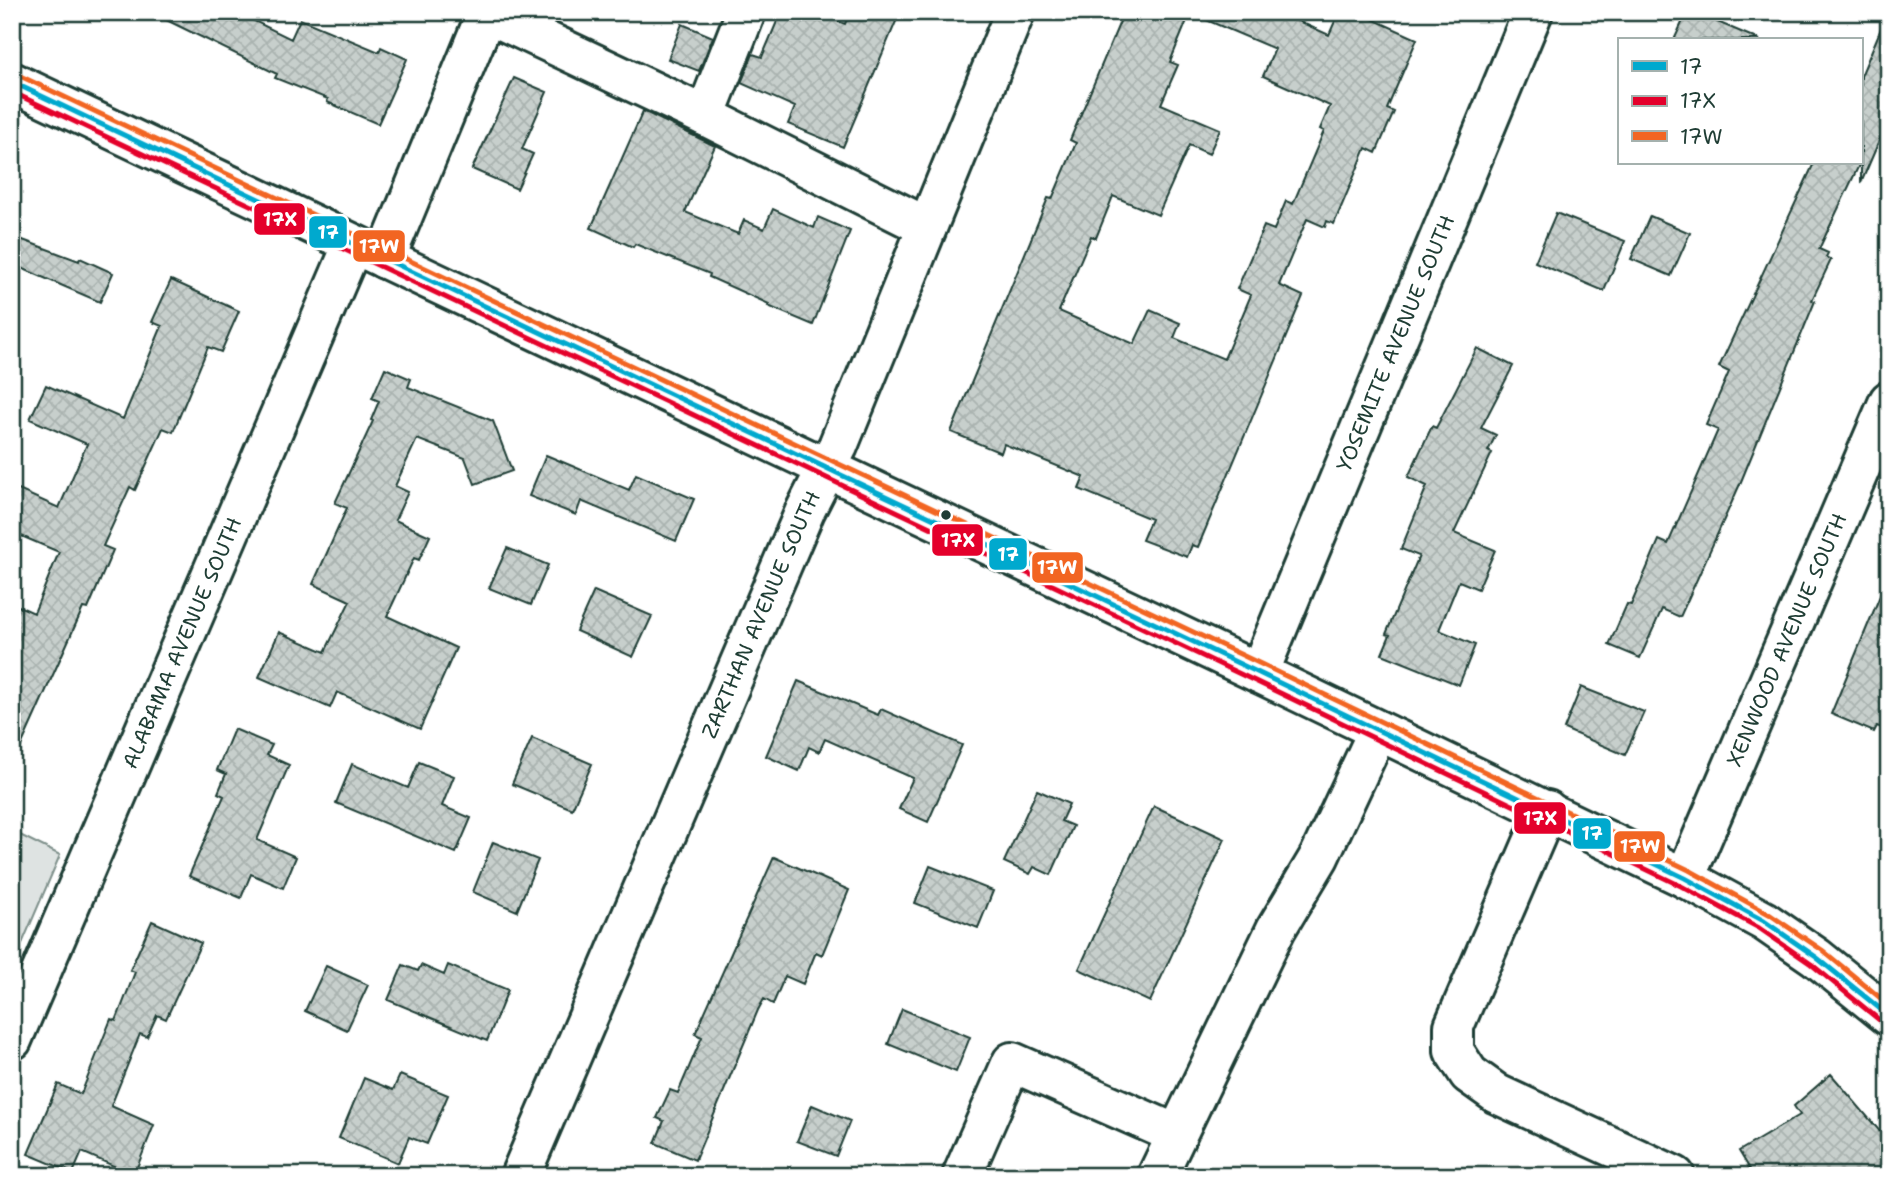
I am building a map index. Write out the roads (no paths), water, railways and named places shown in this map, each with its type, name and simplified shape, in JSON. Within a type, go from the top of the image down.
[{"type":"street","points":[[705,116],[746,12]]},
{"type":"street","name":"ZARTHAN AVENUE SOUTH","points":[[520,1176],[801,519],[828,469],[1015,12]]},
{"type":"street","name":"YOSEMITE AVENUE SOUTH","points":[[1259,673],[1533,12]]},
{"type":"street","points":[[487,13],[705,116],[927,227]]},
{"type":"street","name":"ALABAMA AVENUE SOUTH","points":[[12,1040],[369,251],[487,13]]},
{"type":"street","points":[[12,82],[1547,810],[1685,878],[1775,929],[1826,965],[1889,1016]]},
{"type":"street","name":"XENWOOD AVENUE SOUTH","points":[[1685,878],[1889,401]]},
{"type":"street","points":[[1157,1176],[1276,929],[1319,857],[1378,730]]},
{"type":"street","points":[[1547,810],[1454,1026],[1454,1051],[1469,1074],[1497,1094],[1675,1176]]},
{"type":"street","points":[[962,1176],[1012,1062],[1176,1134]]}]
